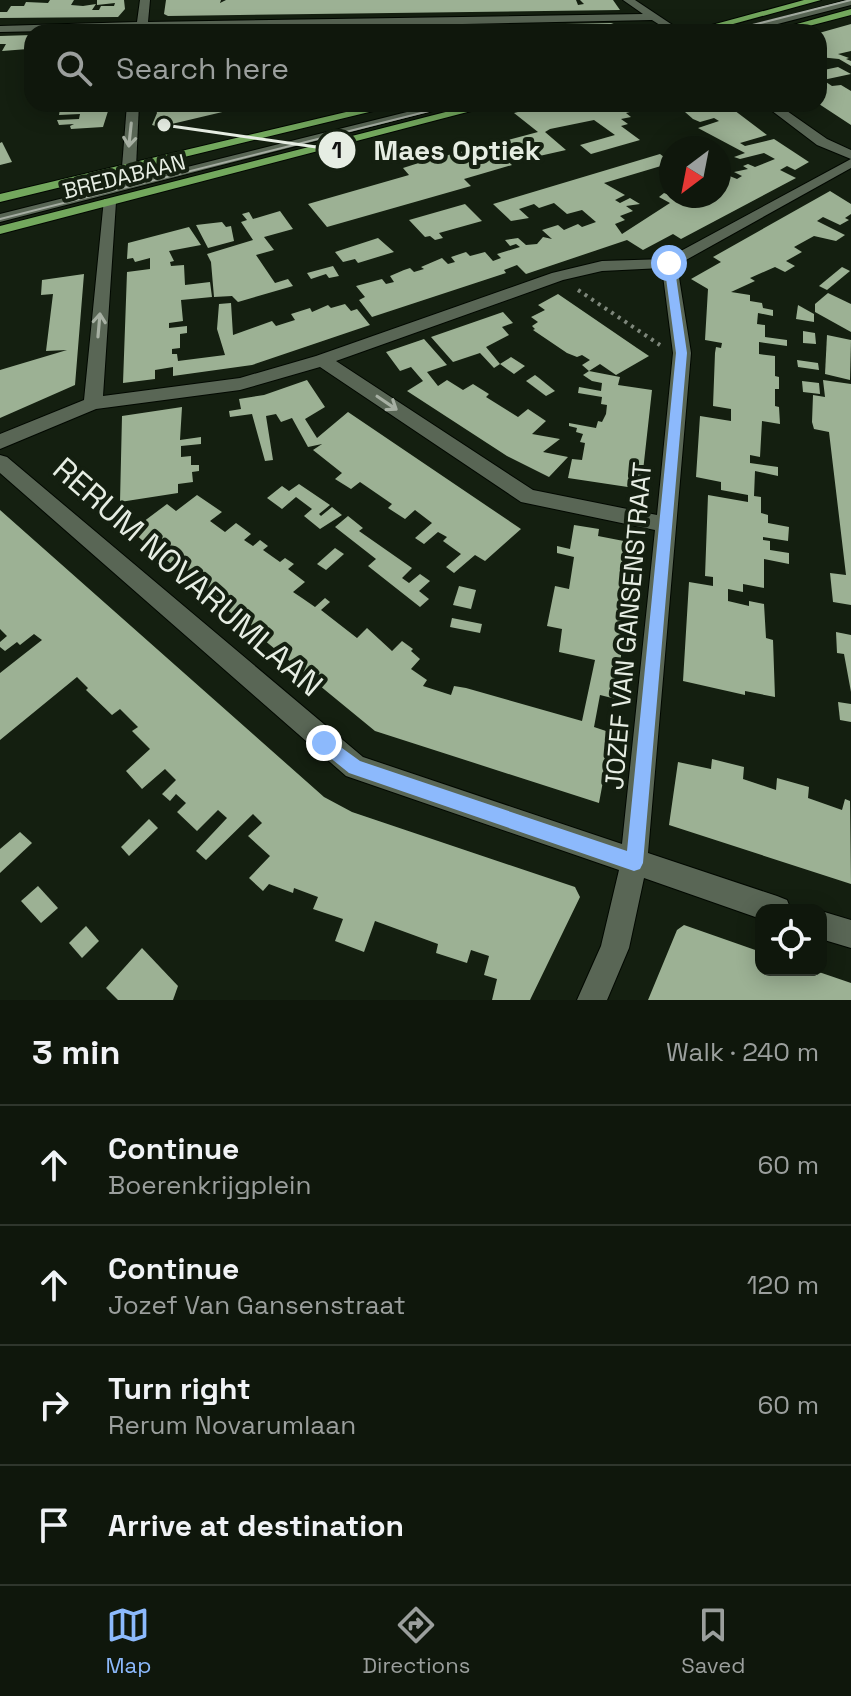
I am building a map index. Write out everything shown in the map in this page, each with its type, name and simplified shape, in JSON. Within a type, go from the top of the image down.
[{"type":"main road","points":[[722,24],[816,0]]},
{"type":"main road","points":[[804,24],[851,12]]},
{"type":"main road","name":"BREDABAAN","points":[[0,198],[362,112]]},
{"type":"main road","name":"BREDABAAN","points":[[0,230],[461,112]]},
{"type":"street","points":[[142,24],[145,0]]},
{"type":"street","points":[[628,0],[665,24]]},
{"type":"street","points":[[765,24],[851,2]]},
{"type":"street","points":[[328,24],[654,17]]},
{"type":"street","points":[[0,29],[24,29]]},
{"type":"street","points":[[129,167],[132,112]]},
{"type":"street","points":[[0,210],[407,112]]},
{"type":"street","points":[[0,218],[422,112]]},
{"type":"street","points":[[780,112],[822,142],[851,155]]},
{"type":"street","points":[[0,442],[93,403],[240,384],[322,360],[558,276],[602,266],[669,263],[851,163]]},
{"type":"street","points":[[93,403],[109,202]]},
{"type":"street","name":"JOZEF VAN GANSENSTRAAT","points":[[592,1000],[615,948],[634,863],[682,353],[669,263]]},
{"type":"street","points":[[322,360],[528,497],[664,524]]},
{"type":"street","name":"RERUM NOVARUMLAAN","points":[[0,462],[355,767],[759,904]]},
{"type":"street","points":[[827,927],[851,934]]},
{"type":"path","points":[[558,276],[656,343],[682,353]]},
{"type":"building","points":[[50,0],[74,0],[71,5],[96,4],[92,10],[99,10],[101,6],[114,6],[115,3],[97,5],[97,0],[124,0],[125,9],[118,17],[0,18],[0,12],[7,12],[11,6],[24,6],[26,2],[48,3]]},
{"type":"building","points":[[166,0],[221,0],[220,3],[226,0],[576,0],[578,5],[584,4],[580,0],[613,0],[620,10],[168,16],[164,14]]},
{"type":"building","points":[[851,24],[851,51],[838,54],[849,58],[846,59],[851,61],[851,66],[839,59],[827,58],[827,31]]},
{"type":"building","points":[[24,35],[24,49],[2,51],[6,44],[0,44],[0,36]]},
{"type":"building","points":[[838,67],[851,74],[827,79],[827,69]]},
{"type":"building","points":[[827,83],[851,91],[851,125],[827,109]]},
{"type":"building","points":[[60,112],[108,112],[103,127],[71,129],[70,126],[74,124],[59,125],[57,120],[79,119],[80,114],[59,115]]},
{"type":"building","points":[[222,112],[159,127],[152,125],[157,113]]},
{"type":"building","points":[[630,112],[626,113],[631,117],[621,119],[628,124],[621,126],[640,140],[591,154],[580,145],[615,135],[594,120],[550,129],[545,132],[566,150],[526,159],[504,141],[538,132],[514,113]]},
{"type":"building","points":[[685,112],[737,112],[767,135],[740,143],[745,146],[774,139],[809,162],[795,170],[787,166],[780,170],[796,178],[681,239],[673,234],[643,250],[627,240],[526,274],[517,265],[504,270],[506,273],[372,317],[359,300],[365,297],[356,286],[382,279],[386,284],[394,282],[390,276],[410,268],[414,272],[424,269],[421,267],[442,258],[448,264],[455,262],[451,257],[466,252],[470,256],[485,252],[493,261],[501,258],[497,254],[520,247],[516,244],[510,246],[505,240],[518,238],[526,245],[537,244],[543,237],[552,239],[542,230],[558,225],[564,230],[578,224],[582,227],[596,222],[582,210],[567,214],[554,203],[519,209],[529,218],[511,221],[493,204],[659,154],[659,167],[604,183],[625,195],[615,200],[620,203],[630,198],[640,204],[626,206],[633,211],[620,216],[625,220],[615,224],[622,234],[662,208],[731,208],[731,177],[737,179],[742,176],[734,172],[748,169],[743,166],[748,164],[755,167],[775,159],[764,153],[740,159],[734,157],[745,153],[731,146],[731,136],[713,136],[698,128],[719,121],[714,118],[700,122]]},
{"type":"building","points":[[0,143],[12,162],[0,165]]},
{"type":"building","points":[[489,145],[512,165],[464,179],[471,186],[327,227],[308,204],[409,175],[403,168]]},
{"type":"building","points":[[830,191],[851,204],[851,214],[845,218],[849,220],[840,225],[823,217],[817,221],[845,235],[836,241],[814,236],[794,247],[802,252],[786,261],[795,266],[785,272],[775,267],[750,278],[755,281],[731,292],[750,295],[750,301],[762,303],[763,308],[773,310],[773,316],[758,313],[757,324],[765,325],[765,337],[787,340],[787,346],[759,342],[759,354],[775,356],[775,376],[779,377],[779,389],[775,389],[775,406],[779,407],[780,424],[762,421],[760,457],[750,455],[750,463],[778,467],[778,476],[755,471],[754,496],[761,497],[761,513],[768,515],[768,523],[789,527],[788,541],[763,537],[763,540],[770,541],[770,550],[789,553],[789,564],[764,559],[764,588],[743,584],[743,592],[728,589],[728,601],[749,606],[749,601],[764,604],[766,638],[773,640],[775,697],[745,691],[745,695],[683,681],[689,582],[713,586],[713,577],[705,576],[708,495],[748,502],[748,495],[721,490],[721,482],[696,477],[700,416],[731,421],[731,409],[713,406],[715,353],[716,347],[721,348],[722,343],[705,340],[708,289],[691,279],[721,262],[713,257]]},
{"type":"building","points":[[465,204],[482,221],[439,233],[443,238],[435,240],[425,237],[409,220]]},
{"type":"building","points":[[280,211],[293,229],[264,237],[274,250],[256,255],[275,283],[288,279],[293,286],[238,302],[232,296],[214,297],[211,262],[207,254],[253,240],[241,222],[247,220],[242,214],[249,212],[253,219]]},
{"type":"building","points":[[222,222],[226,227],[231,226],[234,241],[208,248],[196,225]]},
{"type":"building","points":[[189,227],[201,245],[169,251],[174,261],[170,262],[171,266],[184,265],[185,285],[210,282],[212,297],[181,300],[183,321],[169,323],[169,328],[187,326],[187,333],[180,334],[180,348],[172,349],[178,361],[225,355],[217,329],[219,304],[231,303],[233,335],[272,321],[276,326],[295,320],[291,314],[310,308],[312,312],[328,305],[331,308],[345,304],[351,311],[357,309],[370,325],[252,365],[173,376],[173,367],[155,370],[155,379],[123,383],[127,272],[150,269],[150,258],[135,262],[133,258],[127,259],[128,243]]},
{"type":"building","points":[[378,238],[394,252],[358,263],[355,259],[343,262],[335,252]]},
{"type":"building","points":[[333,266],[339,276],[329,278],[326,274],[311,279],[307,273]]},
{"type":"building","points":[[842,267],[850,271],[827,290],[819,286]]},
{"type":"building","points":[[84,274],[75,385],[0,418],[0,370],[67,350],[46,351],[53,294],[41,295],[42,280]]},
{"type":"building","points":[[828,293],[851,304],[851,332],[815,312],[815,304]]},
{"type":"building","points":[[558,294],[649,356],[616,375],[600,364],[589,371],[582,365],[590,360],[582,355],[577,357],[567,353],[533,330],[532,326],[538,322],[531,317],[545,310],[538,305]]},
{"type":"building","points":[[798,305],[814,314],[814,322],[796,319]]},
{"type":"building","points":[[503,312],[513,323],[502,327],[509,335],[486,347],[500,364],[494,368],[480,353],[453,362],[431,337]]},
{"type":"building","points":[[803,331],[815,333],[816,344],[803,343]]},
{"type":"building","points":[[827,335],[851,340],[850,380],[825,374]]},
{"type":"building","points":[[424,339],[447,365],[427,372],[438,386],[447,380],[463,390],[473,384],[489,394],[486,397],[518,417],[528,409],[546,421],[532,434],[560,439],[543,452],[568,457],[549,477],[507,456],[407,391],[423,381],[411,367],[400,371],[386,352]]},
{"type":"building","points":[[511,357],[525,366],[514,374],[500,364]]},
{"type":"building","points":[[797,360],[818,363],[819,370],[798,367]]},
{"type":"building","points":[[589,371],[620,377],[618,385],[652,390],[641,489],[568,478],[572,459],[582,460],[585,443],[580,442],[583,434],[576,432],[577,428],[569,426],[569,423],[596,428],[598,421],[602,422],[606,414],[607,405],[601,404],[602,397],[578,393],[579,387],[601,391],[602,383],[583,375]]},
{"type":"building","points":[[535,375],[555,391],[546,396],[526,381]]},
{"type":"building","points":[[307,380],[325,407],[305,419],[317,438],[348,412],[521,529],[485,561],[475,555],[454,573],[446,567],[461,554],[443,541],[447,537],[438,532],[424,544],[415,538],[432,523],[415,510],[405,519],[388,508],[392,504],[360,482],[351,489],[335,479],[342,473],[313,450],[322,444],[308,447],[292,418],[281,422],[276,414],[266,416],[273,460],[265,461],[252,414],[230,417],[229,411],[241,409],[239,399],[264,395]]},
{"type":"building","points":[[823,380],[851,384],[851,605],[833,602],[830,573],[846,575],[829,432],[814,429],[812,422],[813,395],[825,397]]},
{"type":"building","points":[[802,381],[819,383],[820,394],[803,392]]},
{"type":"building","points":[[182,407],[180,440],[201,437],[201,444],[181,446],[181,457],[191,456],[191,465],[199,465],[199,471],[192,472],[193,482],[178,484],[178,493],[120,502],[122,416]]},
{"type":"building","points":[[299,484],[330,505],[319,514],[321,516],[332,507],[342,515],[320,529],[304,516],[312,509],[296,497],[282,509],[267,498],[282,486],[289,491]]},
{"type":"building","points":[[197,495],[222,512],[210,521],[225,532],[236,523],[251,534],[244,540],[253,546],[260,540],[268,546],[263,550],[280,562],[285,558],[294,564],[288,569],[305,582],[293,592],[315,607],[325,598],[330,602],[321,610],[357,638],[367,628],[392,651],[402,641],[413,649],[411,651],[420,659],[411,669],[427,680],[423,686],[451,695],[454,686],[466,688],[582,721],[595,660],[559,652],[562,629],[547,626],[555,586],[569,589],[574,557],[557,553],[557,546],[570,549],[574,525],[599,529],[598,536],[634,543],[616,699],[600,695],[594,727],[612,733],[599,803],[375,731],[131,531],[167,504],[176,511]]},
{"type":"building","points":[[0,510],[324,797],[352,812],[575,887],[580,897],[530,1000],[492,1000],[497,979],[484,975],[489,956],[471,950],[467,963],[436,953],[438,944],[375,921],[364,952],[335,941],[343,919],[313,909],[318,897],[294,888],[293,893],[269,884],[263,891],[249,878],[270,856],[248,836],[262,823],[253,814],[206,860],[196,851],[227,818],[218,810],[197,831],[177,812],[186,803],[176,794],[170,801],[162,794],[176,780],[165,769],[142,789],[126,771],[150,749],[132,731],[138,727],[120,709],[112,715],[77,677],[0,740],[0,673],[42,640],[34,634],[20,645],[17,642],[5,651],[0,647],[0,642],[7,636],[0,629]]},
{"type":"building","points":[[348,516],[363,528],[359,531],[412,568],[402,578],[409,583],[420,574],[430,581],[419,591],[429,599],[420,607],[368,566],[376,559],[335,527]]},
{"type":"building","points":[[335,548],[344,554],[326,570],[317,564]]},
{"type":"building","points":[[459,586],[476,590],[471,609],[453,605]]},
{"type":"building","points":[[452,618],[482,624],[480,633],[450,627]]},
{"type":"building","points":[[836,632],[851,635],[851,692],[844,654],[837,653]]},
{"type":"building","points":[[838,702],[851,704],[851,722],[840,720]]},
{"type":"building","points":[[712,759],[744,767],[743,779],[776,790],[777,778],[809,787],[808,798],[842,810],[845,799],[850,801],[851,884],[669,825],[678,762],[711,769]]},
{"type":"building","points":[[149,819],[158,828],[129,856],[121,847]]},
{"type":"building","points":[[20,832],[32,843],[0,873],[0,849]]},
{"type":"building","points":[[38,886],[58,908],[41,923],[21,901]]},
{"type":"building","points":[[684,925],[755,950],[755,976],[827,975],[851,983],[851,1000],[648,1000],[677,930]]},
{"type":"building","points":[[86,926],[99,941],[82,958],[69,943]]},
{"type":"building","points":[[142,948],[178,986],[173,1000],[118,1000],[106,988]]},
{"type":"tram line","points":[[756,24],[851,0]]},
{"type":"tram line","points":[[0,219],[425,112]]},
{"type":"place","name":"Maes Optiek","points":[[164,125]]},
{"type":"route","points":[[324,743],[355,767],[634,863],[682,353],[669,263]]}]
